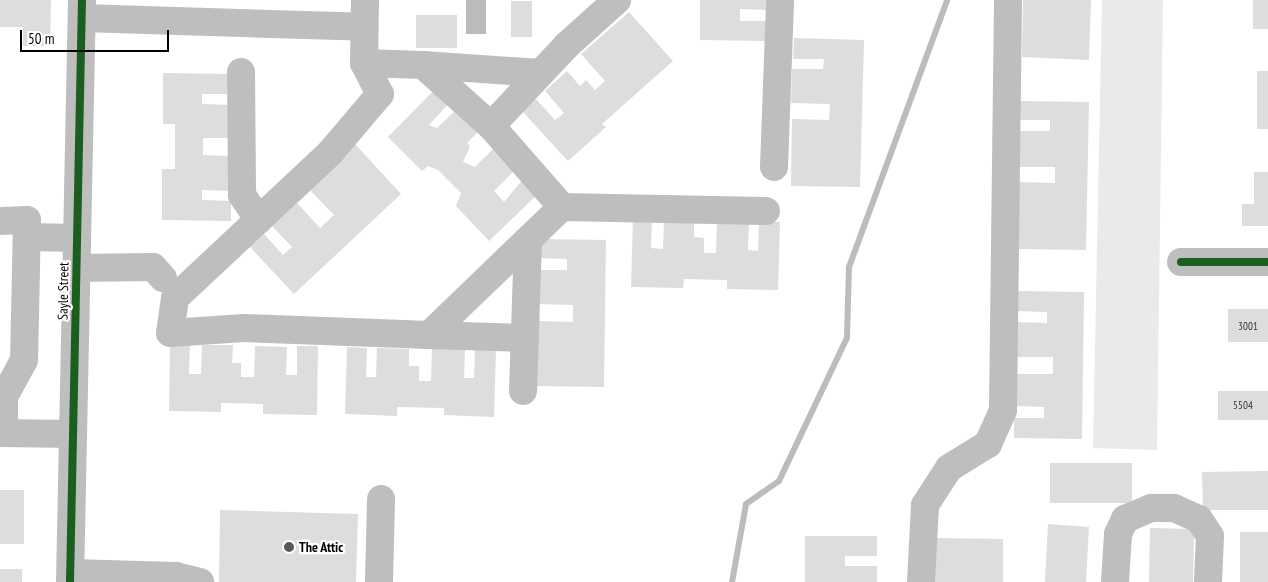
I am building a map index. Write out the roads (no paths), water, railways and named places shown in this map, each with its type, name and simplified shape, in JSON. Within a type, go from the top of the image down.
[{"type":"street","points":[[365,0],[364,63],[380,94],[330,153],[175,298],[170,333],[244,328],[525,338]]},
{"type":"street","points":[[491,126],[541,73],[617,0]]},
{"type":"street","points":[[774,167],[780,0]]},
{"type":"street","points":[[921,582],[925,504],[949,468],[988,444],[1003,410],[1008,0]]},
{"type":"street","points":[[82,9],[364,27]]},
{"type":"street","name":"Sayle Street","points":[[71,578],[82,9]]},
{"type":"street","points":[[364,63],[541,73]]},
{"type":"street","points":[[423,65],[491,126],[562,207]]},
{"type":"street","points":[[241,72],[242,195],[259,220]]},
{"type":"street","points":[[429,335],[562,207],[766,211]]},
{"type":"street","points":[[0,220],[26,220],[24,360],[18,375],[4,383],[2,433],[73,434]]},
{"type":"street","points":[[26,237],[77,238]]},
{"type":"street","points":[[523,391],[528,240]]},
{"type":"street","points":[[1181,262],[1268,262]]},
{"type":"street","points":[[76,268],[154,267],[164,278]]},
{"type":"street","points":[[379,582],[380,499]]},
{"type":"street","points":[[1115,582],[1118,534],[1121,526],[1125,519],[1151,508],[1174,508],[1199,519],[1210,536],[1208,582]]},
{"type":"street","points":[[71,578],[176,576],[200,582]]},
{"type":"waterway","points":[[732,582],[746,504],[779,481],[847,338],[849,267],[947,0]]},
{"type":"place","name":"The Attic","points":[[289,547]]}]
